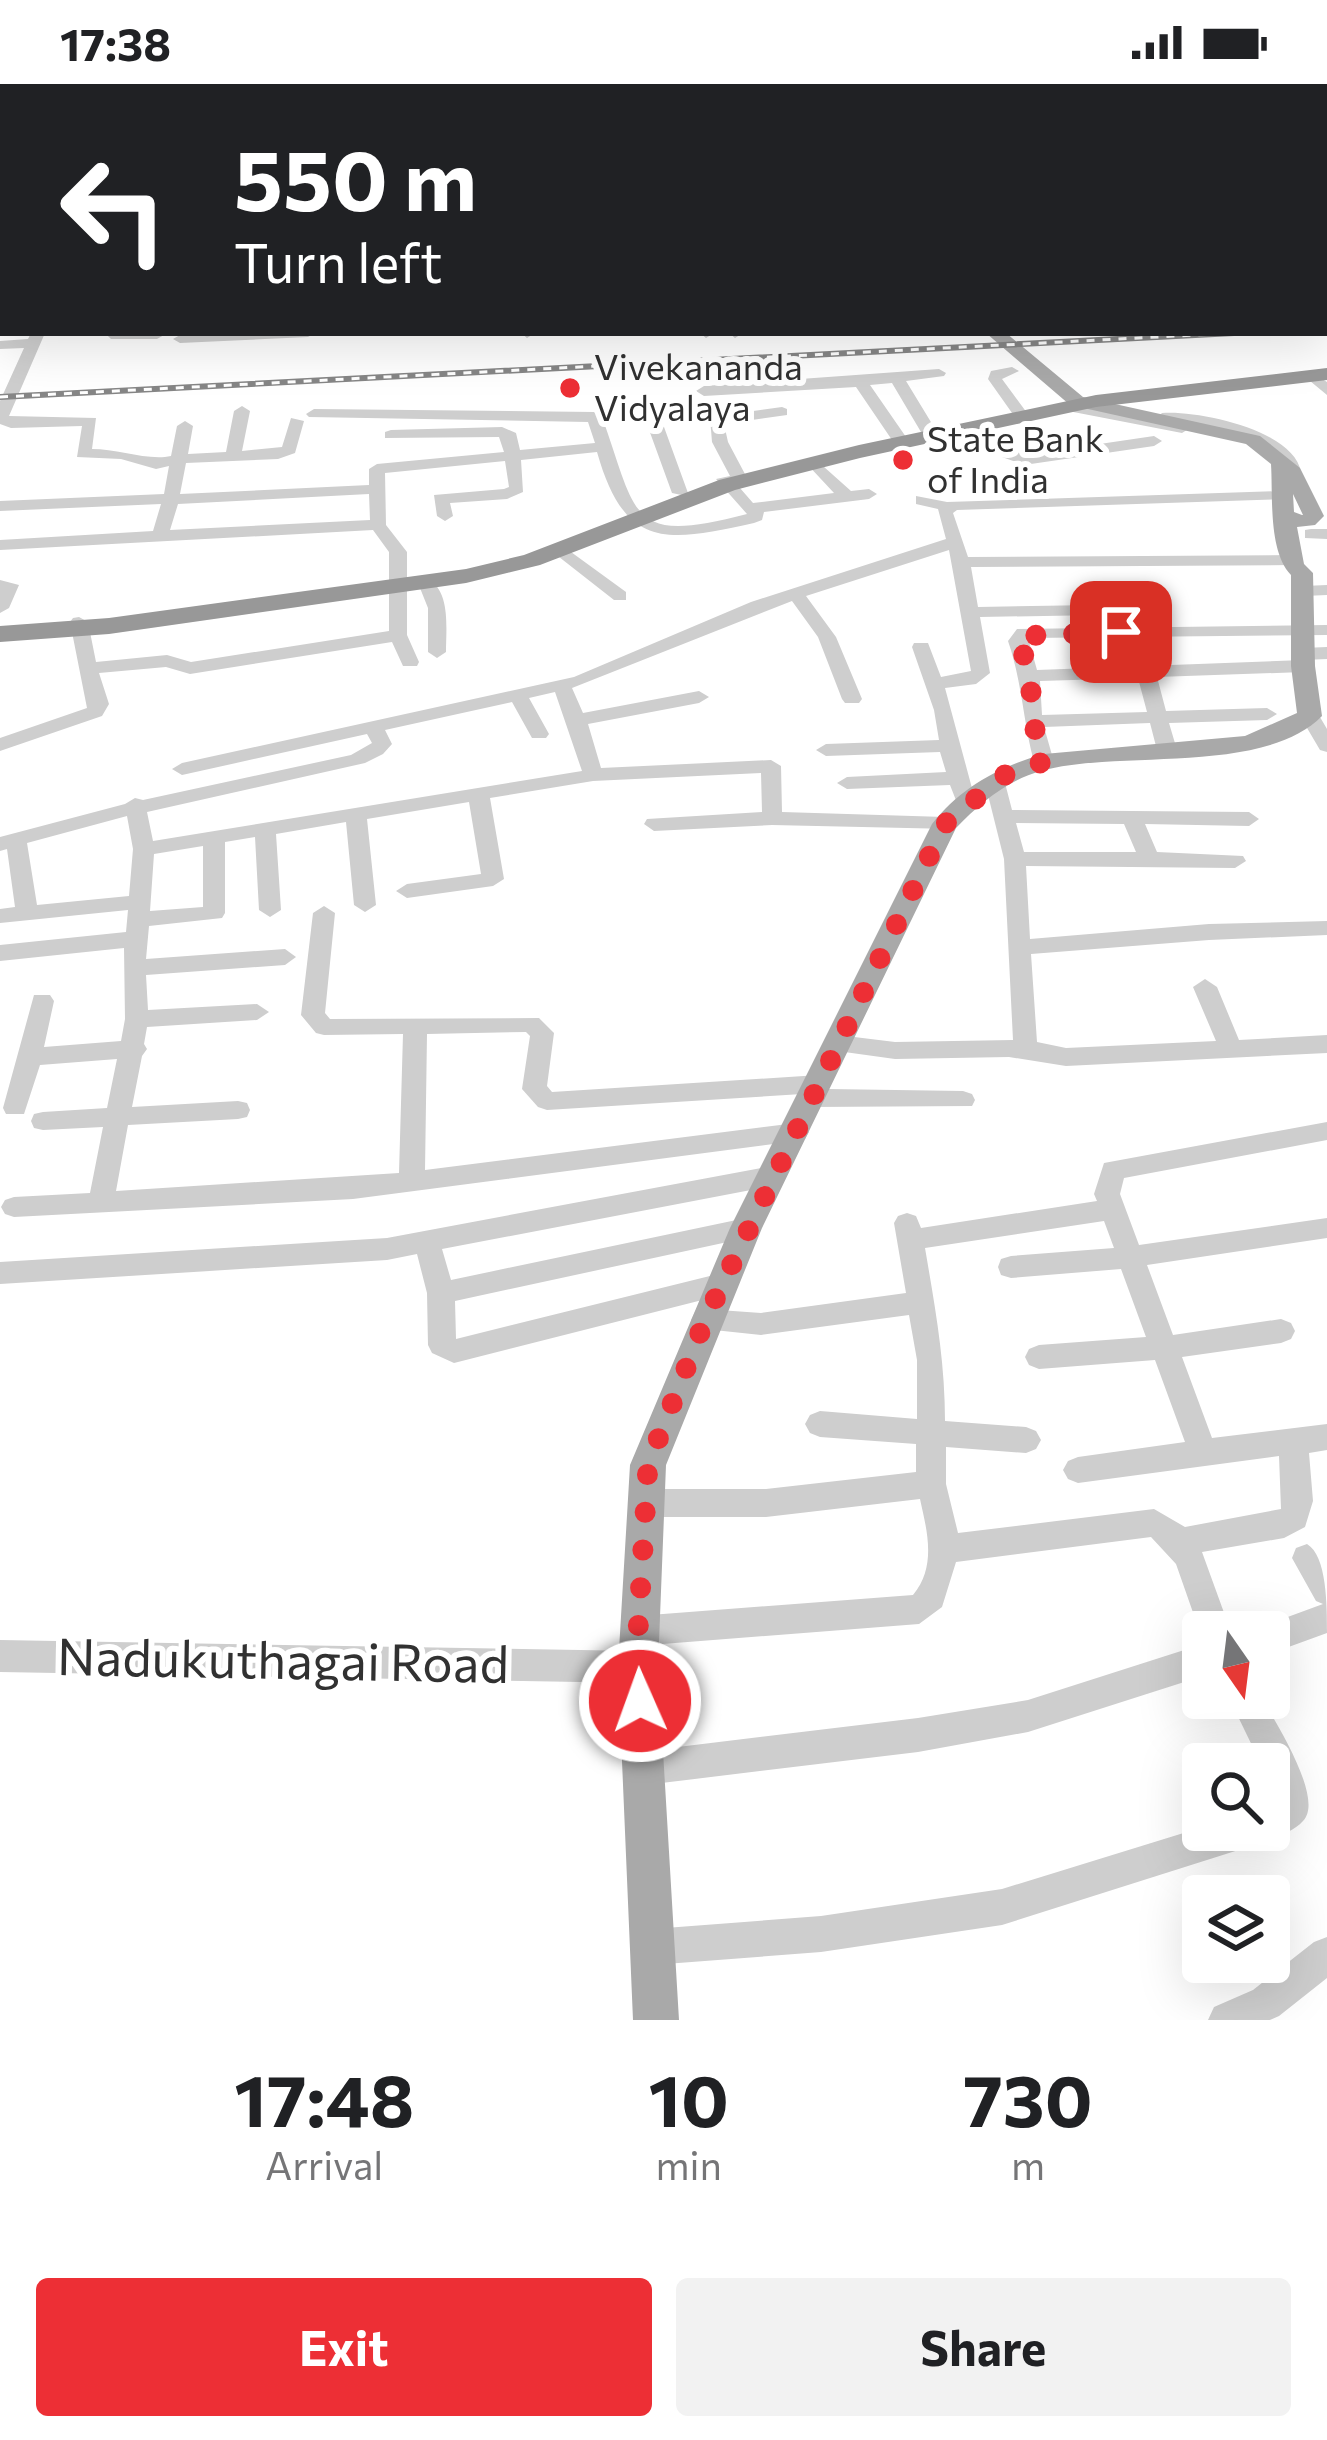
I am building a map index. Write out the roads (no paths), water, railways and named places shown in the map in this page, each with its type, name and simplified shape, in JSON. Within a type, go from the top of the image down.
[{"type":"highway","points":[[0,630],[81,625],[400,583],[500,563],[730,480],[1020,415],[1124,393],[1323,378]]},
{"type":"highway","points":[[400,583],[427,583],[502,569],[560,549],[680,493],[898,437],[1094,402],[1323,378]]},
{"type":"main road","points":[[998,336],[1077,401],[1220,429],[1253,440],[1283,466],[1314,515],[1316,529],[1306,578]]},
{"type":"main road","points":[[656,2020],[638,1667],[644,1503],[648,1465],[705,1320],[956,802],[1011,770],[1044,762],[1250,743],[1258,700],[1317,689],[1306,578],[1283,505],[1283,466]]},
{"type":"main road","points":[[1283,505],[1300,522],[1316,529]]},
{"type":"street","points":[[110,338],[141,336]]},
{"type":"street","points":[[180,339],[234,336]]},
{"type":"street","points":[[0,345],[35,338]]},
{"type":"street","points":[[35,338],[15,376],[1,421],[91,422],[83,454],[122,454],[166,464],[179,459],[284,453],[296,421]]},
{"type":"street","points":[[1012,371],[996,374],[995,379],[1020,415]]},
{"type":"street","points":[[704,391],[939,373]]},
{"type":"street","points":[[897,378],[929,432]]},
{"type":"street","points":[[860,382],[898,437]]},
{"type":"street","points":[[1067,407],[1244,442],[1283,466],[1291,459],[1278,447],[1241,430],[1094,402]]},
{"type":"street","points":[[233,456],[242,411]]},
{"type":"street","points":[[782,412],[716,420],[730,480],[744,507],[843,501],[869,494]]},
{"type":"street","points":[[314,414],[586,416],[597,421],[617,490],[637,514],[663,532],[748,519],[756,516],[755,509]]},
{"type":"street","points":[[986,424],[1008,454],[1024,460],[1154,441]]},
{"type":"street","points":[[160,536],[185,426]]},
{"type":"street","points":[[656,427],[680,493]]},
{"type":"street","points":[[391,435],[502,432],[510,436],[515,491],[440,499],[445,516]]},
{"type":"street","points":[[410,662],[398,635],[398,552],[378,525],[377,469],[601,447]]},
{"type":"street","points":[[814,463],[843,501]]},
{"type":"street","points":[[0,506],[378,489]]},
{"type":"street","points":[[922,500],[948,507],[1215,498],[1283,505]]},
{"type":"street","points":[[1215,498],[1226,520]]},
{"type":"street","points":[[935,683],[969,680],[981,673],[974,612],[944,512],[948,507]]},
{"type":"street","points":[[0,545],[378,525]]},
{"type":"street","points":[[182,769],[561,685],[794,593],[955,542]]},
{"type":"street","points":[[560,549],[620,596]]},
{"type":"street","points":[[961,562],[1146,584]]},
{"type":"street","points":[[974,612],[1146,584],[1306,578]]},
{"type":"street","points":[[427,583],[436,608],[437,652]]},
{"type":"street","points":[[1146,584],[1166,632]]},
{"type":"street","points":[[0,585],[10,585],[0,608]]},
{"type":"street","points":[[794,593],[827,637],[852,699]]},
{"type":"street","points":[[0,745],[95,712],[99,704],[81,625]]},
{"type":"street","points":[[1044,762],[1033,722],[1030,676],[1017,641],[1023,633],[1166,632],[1317,689]]},
{"type":"street","points":[[88,668],[167,661],[190,668],[398,635]]},
{"type":"street","points":[[920,647],[935,683],[950,746],[956,802]]},
{"type":"street","points":[[1030,676],[1146,672],[1258,700]]},
{"type":"street","points":[[1146,672],[1167,750]]},
{"type":"street","points":[[561,685],[593,775]]},
{"type":"street","points":[[1033,722],[1158,717],[1317,689]]},
{"type":"street","points":[[518,693],[539,734]]},
{"type":"street","points":[[577,720],[699,697]]},
{"type":"street","points":[[27,914],[8,842],[135,804],[375,752],[382,744],[375,729]]},
{"type":"street","points":[[826,750],[950,746]]},
{"type":"street","points":[[144,849],[686,759],[770,755],[772,818]]},
{"type":"street","points":[[847,783],[956,802]]},
{"type":"street","points":[[995,783],[1015,860],[1025,1046]]},
{"type":"street","points":[[407,891],[493,879],[479,797]]},
{"type":"street","points":[[654,824],[956,802]]},
{"type":"street","points":[[101,1201],[137,1018],[134,968],[144,849],[135,804]]},
{"type":"street","points":[[1004,816],[1249,819]]},
{"type":"street","points":[[356,817],[364,904]]},
{"type":"street","points":[[1132,818],[1149,859]]},
{"type":"street","points":[[265,831],[270,910]]},
{"type":"street","points":[[0,916],[138,920],[214,914],[214,839]]},
{"type":"street","points":[[1015,860],[1235,861]]},
{"type":"street","points":[[324,914],[313,1015],[317,1022],[324,1027],[539,1028],[535,1089],[547,1101],[815,1091],[963,1100]]},
{"type":"street","points":[[0,953],[138,920]]},
{"type":"street","points":[[1020,947],[1324,934]]},
{"type":"street","points":[[134,968],[285,957]]},
{"type":"street","points":[[1204,987],[1231,1048]]},
{"type":"street","points":[[15,1108],[42,1001]]},
{"type":"street","points":[[137,1018],[257,1012]]},
{"type":"street","points":[[412,1180],[415,1026]]},
{"type":"street","points":[[838,1044],[874,1052],[1025,1046],[1066,1058],[1327,1044]]},
{"type":"street","points":[[30,1057],[134,1049]]},
{"type":"street","points":[[43,1121],[238,1110]]},
{"type":"street","points":[[1203,1452],[1162,1348],[1107,1180],[1113,1170],[1327,1131]]},
{"type":"street","points":[[14,1207],[309,1192],[796,1132]]},
{"type":"street","points":[[0,1274],[428,1243],[684,1189],[772,1176]]},
{"type":"street","points":[[947,1549],[932,1484],[924,1302],[909,1231],[1113,1209]]},
{"type":"street","points":[[441,1293],[746,1228]]},
{"type":"street","points":[[1011,1267],[1132,1257],[1327,1228]]},
{"type":"street","points":[[428,1243],[441,1293],[442,1345],[454,1351],[722,1284]]},
{"type":"street","points":[[705,1320],[761,1324],[924,1302]]},
{"type":"street","points":[[1039,1357],[1162,1348],[1281,1331]]},
{"type":"street","points":[[820,1424],[1026,1440]]},
{"type":"street","points":[[1078,1471],[1327,1437]]},
{"type":"street","points":[[1181,1542],[1284,1524],[1294,1517],[1298,1501],[1293,1442]]},
{"type":"street","points":[[644,1503],[766,1502],[932,1484]]},
{"type":"street","points":[[638,1631],[919,1610],[935,1594],[940,1558],[947,1549],[1154,1523],[1170,1528],[1181,1542],[1207,1611]]},
{"type":"street","points":[[1307,1558],[1327,1592]]},
{"type":"street","points":[[1290,1632],[1327,1618]]},
{"type":"street","name":"Nadukuthagai Road","points":[[0,1656],[638,1667]]},
{"type":"street","points":[[645,1768],[918,1736],[1028,1716],[1182,1667]]},
{"type":"street","points":[[652,1946],[821,1934],[1002,1907],[1182,1851]]},
{"type":"street","points":[[1227,2020],[1270,2012],[1327,1955]]},
{"type":"railway","points":[[0,397],[1176,336]]},
{"type":"place","name":"Vivekananda Vidyalaya","points":[[570,388]]},
{"type":"place","name":"State Bank of India","points":[[903,460]]}]
